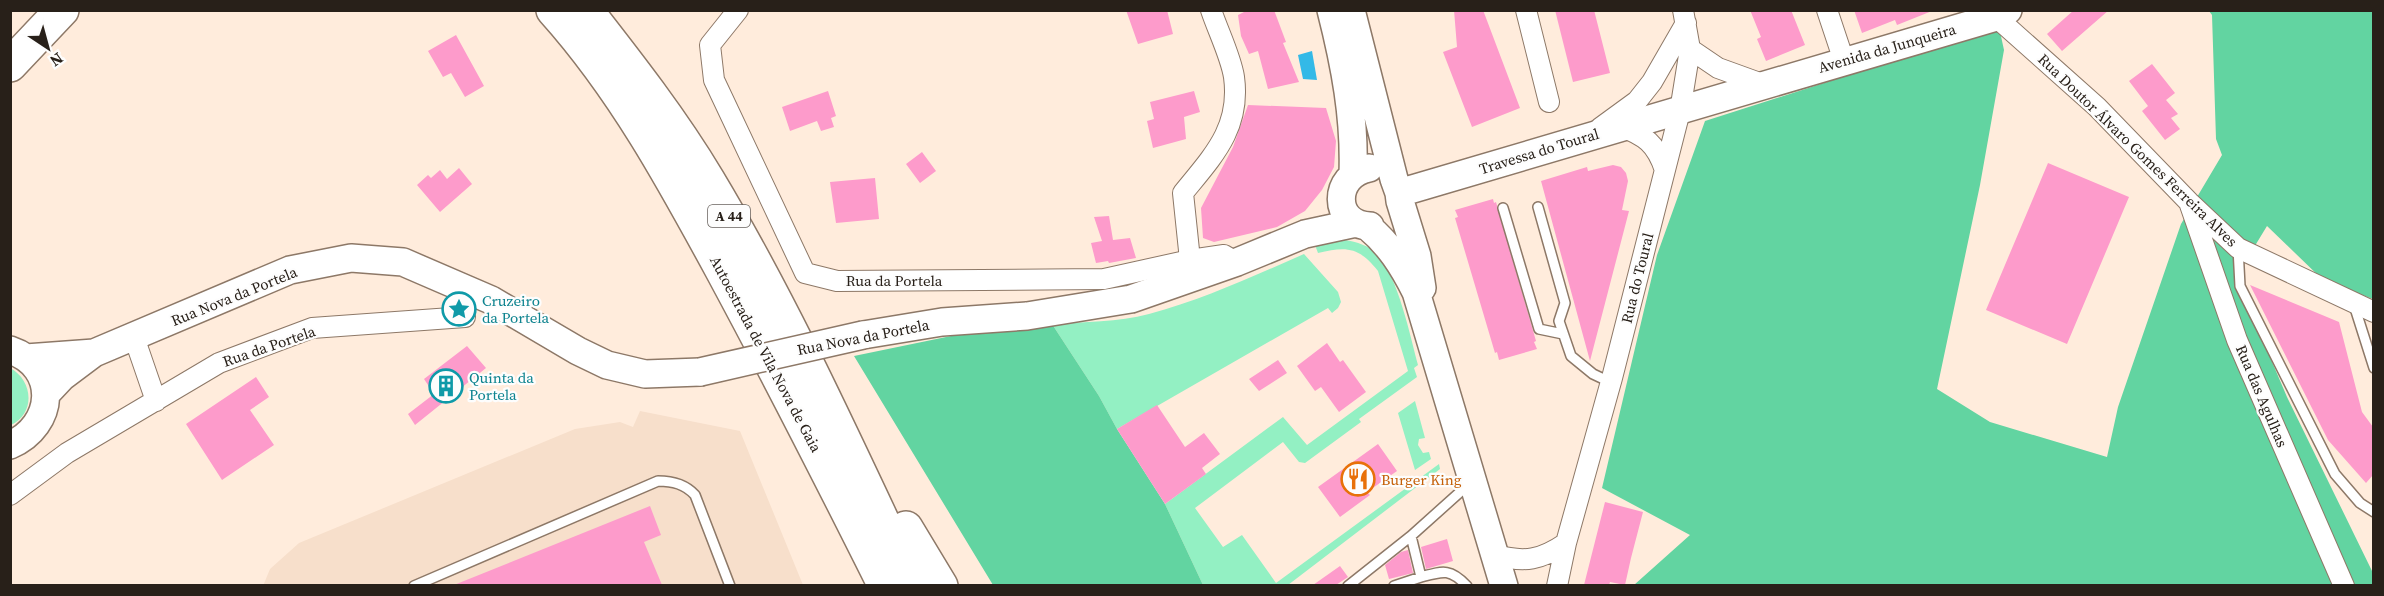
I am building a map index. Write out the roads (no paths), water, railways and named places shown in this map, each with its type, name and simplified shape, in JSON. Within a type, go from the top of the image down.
[{"type":"highway","points":[[10,58],[39,10]]},
{"type":"highway","points":[[10,65],[62,10]]},
{"type":"highway","name":"Autoestrada de Vila Nova de Gaia","points":[[554,10],[609,78],[657,153],[734,292],[885,585]]},
{"type":"highway","name":"Autoestrada de Vila Nova de Gaia","points":[[586,10],[629,65],[708,179],[759,270],[814,377],[913,585]]},
{"type":"highway","points":[[814,377],[941,585]]},
{"type":"highway","points":[[823,462],[869,585]]},
{"type":"main road","points":[[1332,10],[1353,120],[1344,210],[1379,236],[1397,258],[1416,292],[1504,585]]},
{"type":"main road","points":[[1351,10],[1417,256],[1425,316]]},
{"type":"main road","name":"Avenida da Junqueira","points":[[1680,111],[2002,14]]},
{"type":"main road","name":"Travessa do Toural","points":[[1398,191],[1620,126],[1680,111]]},
{"type":"main road","points":[[1347,184],[1370,168],[1379,169],[1398,191]]},
{"type":"main road","name":"Rua Nova da Portela","points":[[1305,234],[1347,184]]},
{"type":"main road","points":[[1361,224],[1385,223],[1392,217],[1398,191]]},
{"type":"main road","name":"Rua Nova da Portela","points":[[46,394],[62,377],[94,353],[290,270],[351,258],[403,262],[491,300],[578,351],[607,365],[645,374],[700,372],[863,335],[942,322],[1027,316],[1131,299],[1237,262],[1305,234],[1361,224]]},
{"type":"main road","name":"Rua Nova da Portela","points":[[18,354],[94,353]]},
{"type":"main road","name":"Rua Nova da Portela","points":[[18,354],[36,368],[43,380],[46,394]]},
{"type":"main road","points":[[10,445],[26,438],[38,426],[44,410],[46,394]]},
{"type":"street","name":"Rua da Portela","points":[[738,10],[710,45],[714,80],[805,273],[837,281],[1104,279],[1224,255],[1237,262]]},
{"type":"street","points":[[1190,260],[1184,193],[1216,153],[1234,117],[1234,76],[1211,10]]},
{"type":"street","points":[[1526,10],[1549,102]]},
{"type":"street","points":[[1827,10],[1844,60]]},
{"type":"street","name":"Rua Doutor Álvaro Gomes Ferreira Alves","points":[[2002,14],[2189,202],[2238,248],[2373,312]]},
{"type":"street","points":[[1593,134],[1637,101],[1652,82],[1685,17]]},
{"type":"street","name":"Rua do Toural","points":[[1557,585],[1566,543],[1680,111],[1690,49],[1685,17]]},
{"type":"street","points":[[1690,49],[1718,68],[1765,86]]},
{"type":"street","points":[[1620,126],[1639,134],[1651,143],[1660,154],[1665,170]]},
{"type":"street","name":"Rua das Agulhas","points":[[2189,202],[2237,340],[2344,585]]},
{"type":"street","name":"Rua da Portela","points":[[10,495],[67,453],[219,363],[312,328],[465,317]]},
{"type":"street","points":[[134,337],[156,401]]},
{"type":"street","points":[[1495,555],[1516,560],[1530,560],[1555,551],[1566,543]]},
{"type":"lane","points":[[1538,207],[1565,303],[1559,321],[1571,356],[1593,374],[1610,382]]},
{"type":"lane","points":[[1503,208],[1539,328],[1563,334]]},
{"type":"lane","points":[[2238,248],[2240,286],[2335,474],[2360,503],[2373,512]]},
{"type":"lane","points":[[2354,303],[2373,368]]},
{"type":"lane","points":[[414,585],[658,481],[671,481],[688,488],[695,495],[730,585]]},
{"type":"lane","points":[[1348,585],[1411,536],[1473,481]]},
{"type":"lane","points":[[1411,536],[1421,577]]},
{"type":"lane","points":[[1394,585],[1440,572],[1450,572],[1467,585]]},
{"type":"water","points":[[1312,51],[1317,80],[1303,79],[1298,55]]},
{"type":"place","name":"Cruzeiro da Portela","points":[[459,309]]},
{"type":"place","name":"Quinta da Portela","points":[[446,386]]},
{"type":"place","name":"Burger King","points":[[1358,479]]}]
